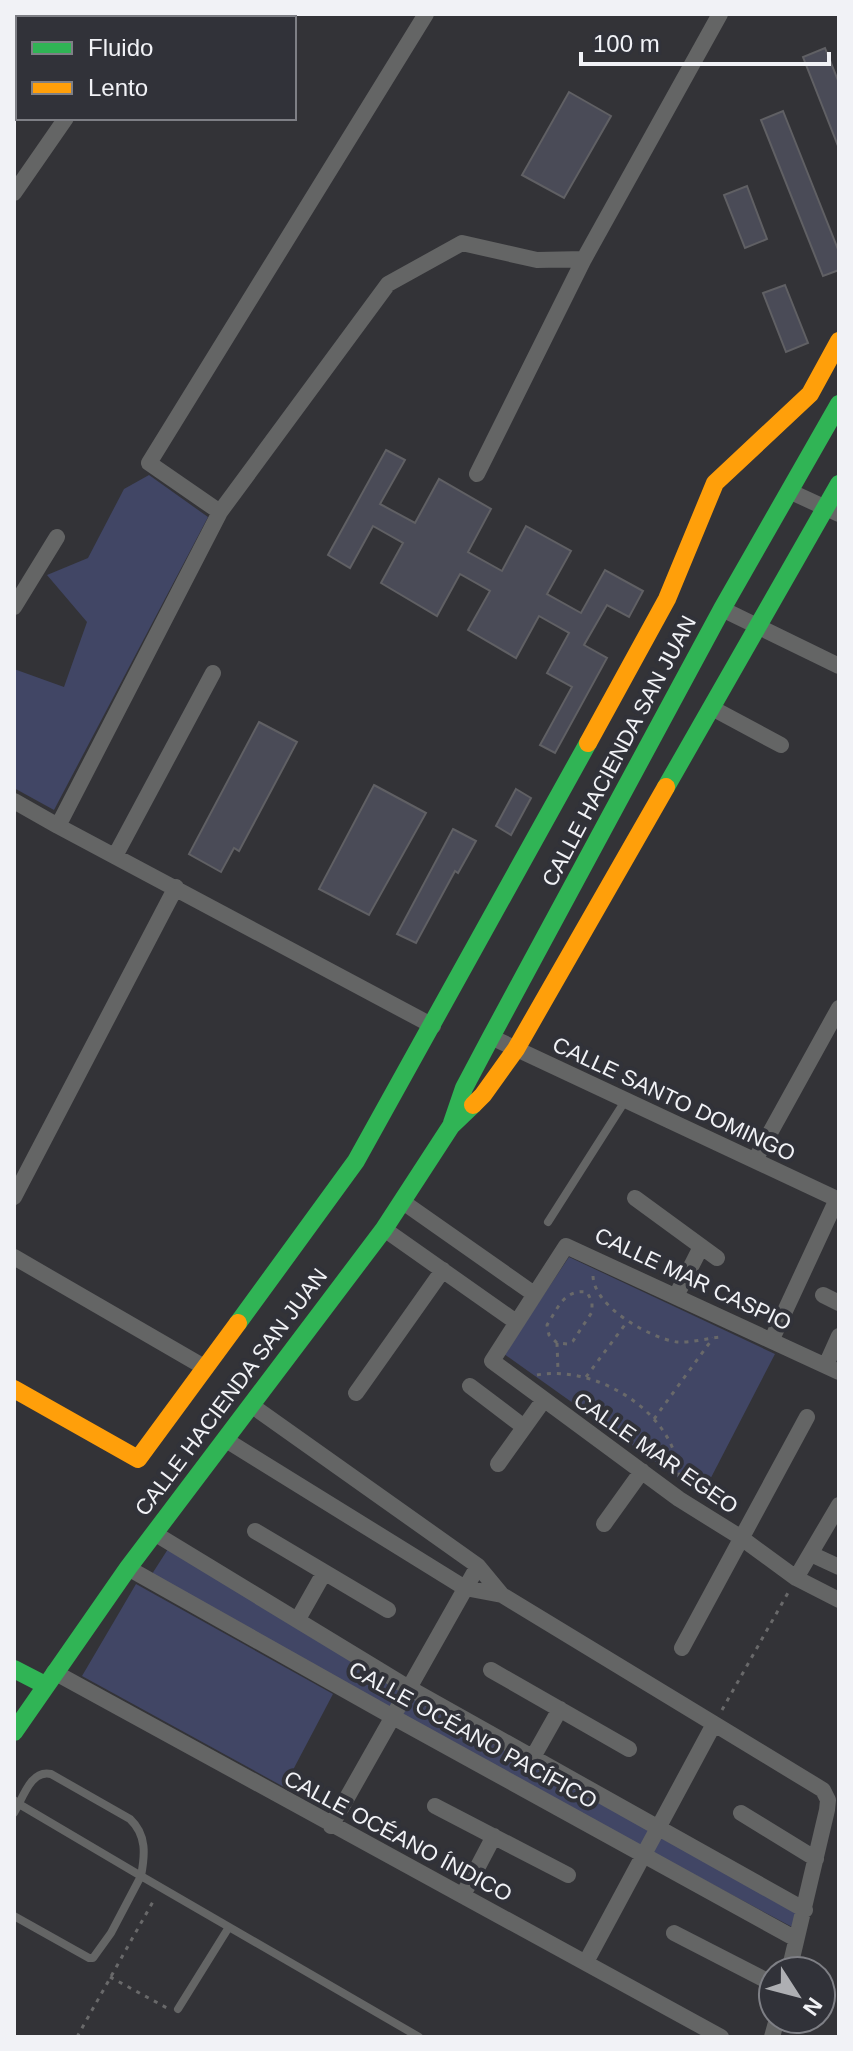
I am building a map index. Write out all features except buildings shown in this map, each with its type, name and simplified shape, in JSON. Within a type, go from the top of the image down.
[{"type":"main road","points":[[14,1389],[138,1459],[356,1161],[667,599],[715,483],[810,394],[839,341]]},
{"type":"main road","name":"CALLE HACIENDA SAN JUAN","points":[[14,1732],[128,1568],[384,1229],[451,1126],[464,1088],[491,1037],[722,609],[839,404]]},
{"type":"main road","name":"CALLE HACIENDA SAN JUAN","points":[[451,1126],[483,1095],[516,1049],[757,627],[832,511],[839,484]]},
{"type":"main road","points":[[14,1669],[50,1679]]},
{"type":"main road","points":[[14,1693],[33,1703]]},
{"type":"street","points":[[220,512],[149,463],[426,14]]},
{"type":"street","points":[[477,474],[584,259],[720,14]]},
{"type":"street","points":[[14,193],[65,120]]},
{"type":"street","points":[[58,826],[220,512],[388,284],[462,243],[537,260],[584,259]]},
{"type":"street","points":[[789,491],[832,511]]},
{"type":"street","points":[[14,607],[57,537]]},
{"type":"street","points":[[722,609],[839,666]]},
{"type":"street","points":[[115,856],[213,673]]},
{"type":"street","points":[[712,708],[781,745]]},
{"type":"street","points":[[14,801],[433,1026]]},
{"type":"street","points":[[14,1197],[176,887]]},
{"type":"street","points":[[755,1160],[839,1008]]},
{"type":"street","name":"CALLE SANTO DOMINGO","points":[[491,1037],[838,1199]]},
{"type":"street","points":[[635,1198],[717,1258]]},
{"type":"street","points":[[772,1339],[838,1199]]},
{"type":"street","points":[[403,1202],[534,1294]]},
{"type":"street","points":[[384,1229],[516,1322]]},
{"type":"street","name":"CALLE MAR CASPIO","points":[[492,1361],[566,1246],[832,1368]]},
{"type":"street","points":[[676,1296],[701,1247]]},
{"type":"street","points":[[14,1257],[204,1367]]},
{"type":"street","points":[[356,1393],[443,1270]]},
{"type":"street","points":[[823,1295],[839,1303]]},
{"type":"street","points":[[832,1368],[839,1336]]},
{"type":"street","name":"CALLE MAR EGEO","points":[[492,1361],[679,1499],[740,1537],[796,1578],[839,1600]]},
{"type":"street","points":[[470,1386],[524,1427]]},
{"type":"street","points":[[498,1464],[543,1401]]},
{"type":"street","points":[[251,1405],[478,1566],[502,1595],[823,1790],[828,1800],[827,1810],[792,1955]]},
{"type":"street","points":[[682,1648],[807,1417]]},
{"type":"street","points":[[226,1440],[465,1588],[502,1595]]},
{"type":"street","points":[[604,1524],[642,1471]]},
{"type":"street","points":[[796,1578],[838,1508]]},
{"type":"street","points":[[255,1531],[388,1610]]},
{"type":"street","name":"CALLE OCÉANO PACÍFICO","points":[[154,1533],[409,1688],[805,1910]]},
{"type":"street","points":[[811,1554],[839,1567]]},
{"type":"street","points":[[331,1826],[478,1566]]},
{"type":"street","name":"CALLE OCÉANO PACÍFICO","points":[[128,1568],[796,1939]]},
{"type":"street","points":[[298,1619],[324,1573]]},
{"type":"street","points":[[491,1670],[629,1749]]},
{"type":"street","name":"CALLE OCÉANO ÍNDICO","points":[[50,1679],[463,1895],[721,2037]]},
{"type":"street","points":[[533,1757],[560,1709]]},
{"type":"street","points":[[586,1962],[714,1724]]},
{"type":"street","points":[[435,1806],[568,1875]]},
{"type":"street","points":[[741,1813],[816,1859]]},
{"type":"street","points":[[463,1895],[494,1836]]},
{"type":"street","points":[[674,1933],[757,1976]]},
{"type":"lane","points":[[548,1222],[626,1100]]},
{"type":"lane","points":[[14,1813],[17,1802],[36,1774],[43,1772],[130,1819],[139,1828],[144,1842],[141,1876],[111,1933],[93,1958],[14,1916]]},
{"type":"lane","points":[[17,1802],[419,2037]]},
{"type":"lane","points":[[178,2009],[229,1927]]},
{"type":"path","points":[[593,1257],[593,1283],[612,1309],[639,1329],[679,1342],[713,1338],[745,1328]]},
{"type":"path","points":[[587,1292],[592,1302],[592,1312],[573,1341],[557,1343],[549,1335],[547,1325],[567,1294],[587,1292]]},
{"type":"path","points":[[592,1302],[603,1297]]},
{"type":"path","points":[[586,1377],[628,1321]]},
{"type":"path","points":[[654,1419],[713,1338]]},
{"type":"path","points":[[557,1343],[558,1371]]},
{"type":"path","points":[[514,1379],[558,1371],[586,1377],[625,1393],[654,1419],[678,1461],[679,1499]]},
{"type":"path","points":[[714,1724],[796,1578]]},
{"type":"path","points":[[77,2037],[160,1887]]},
{"type":"path","points":[[110,1977],[162,2007],[178,2009]]},
{"type":"shaded area","points":[[149,475],[208,517],[54,810],[14,788],[14,669],[64,687],[87,622],[47,575],[88,558],[124,489]]},
{"type":"shaded area","points":[[569,1257],[775,1354],[702,1495],[504,1354]]},
{"type":"shaded area","points":[[168,1549],[798,1914],[794,1928],[392,1713],[152,1574]]},
{"type":"shaded area","points":[[136,1584],[333,1694],[284,1787],[82,1676]]},
{"type":"traffic: fast","points":[[452,1123],[464,1088],[491,1037],[722,609],[839,404]]},
{"type":"traffic: fast","points":[[666,787],[839,484]]},
{"type":"traffic: fast","points":[[238,1323],[356,1161],[588,743]]},
{"type":"traffic: fast","points":[[14,1732],[128,1568],[384,1229],[451,1126],[473,1105]]},
{"type":"traffic: fast","points":[[14,1669],[45,1685]]},
{"type":"traffic: slow","points":[[588,743],[667,599],[715,483],[810,394],[839,341]]},
{"type":"traffic: slow","points":[[473,1105],[516,1049],[666,787]]},
{"type":"traffic: slow","points":[[14,1389],[138,1459],[238,1323]]}]
